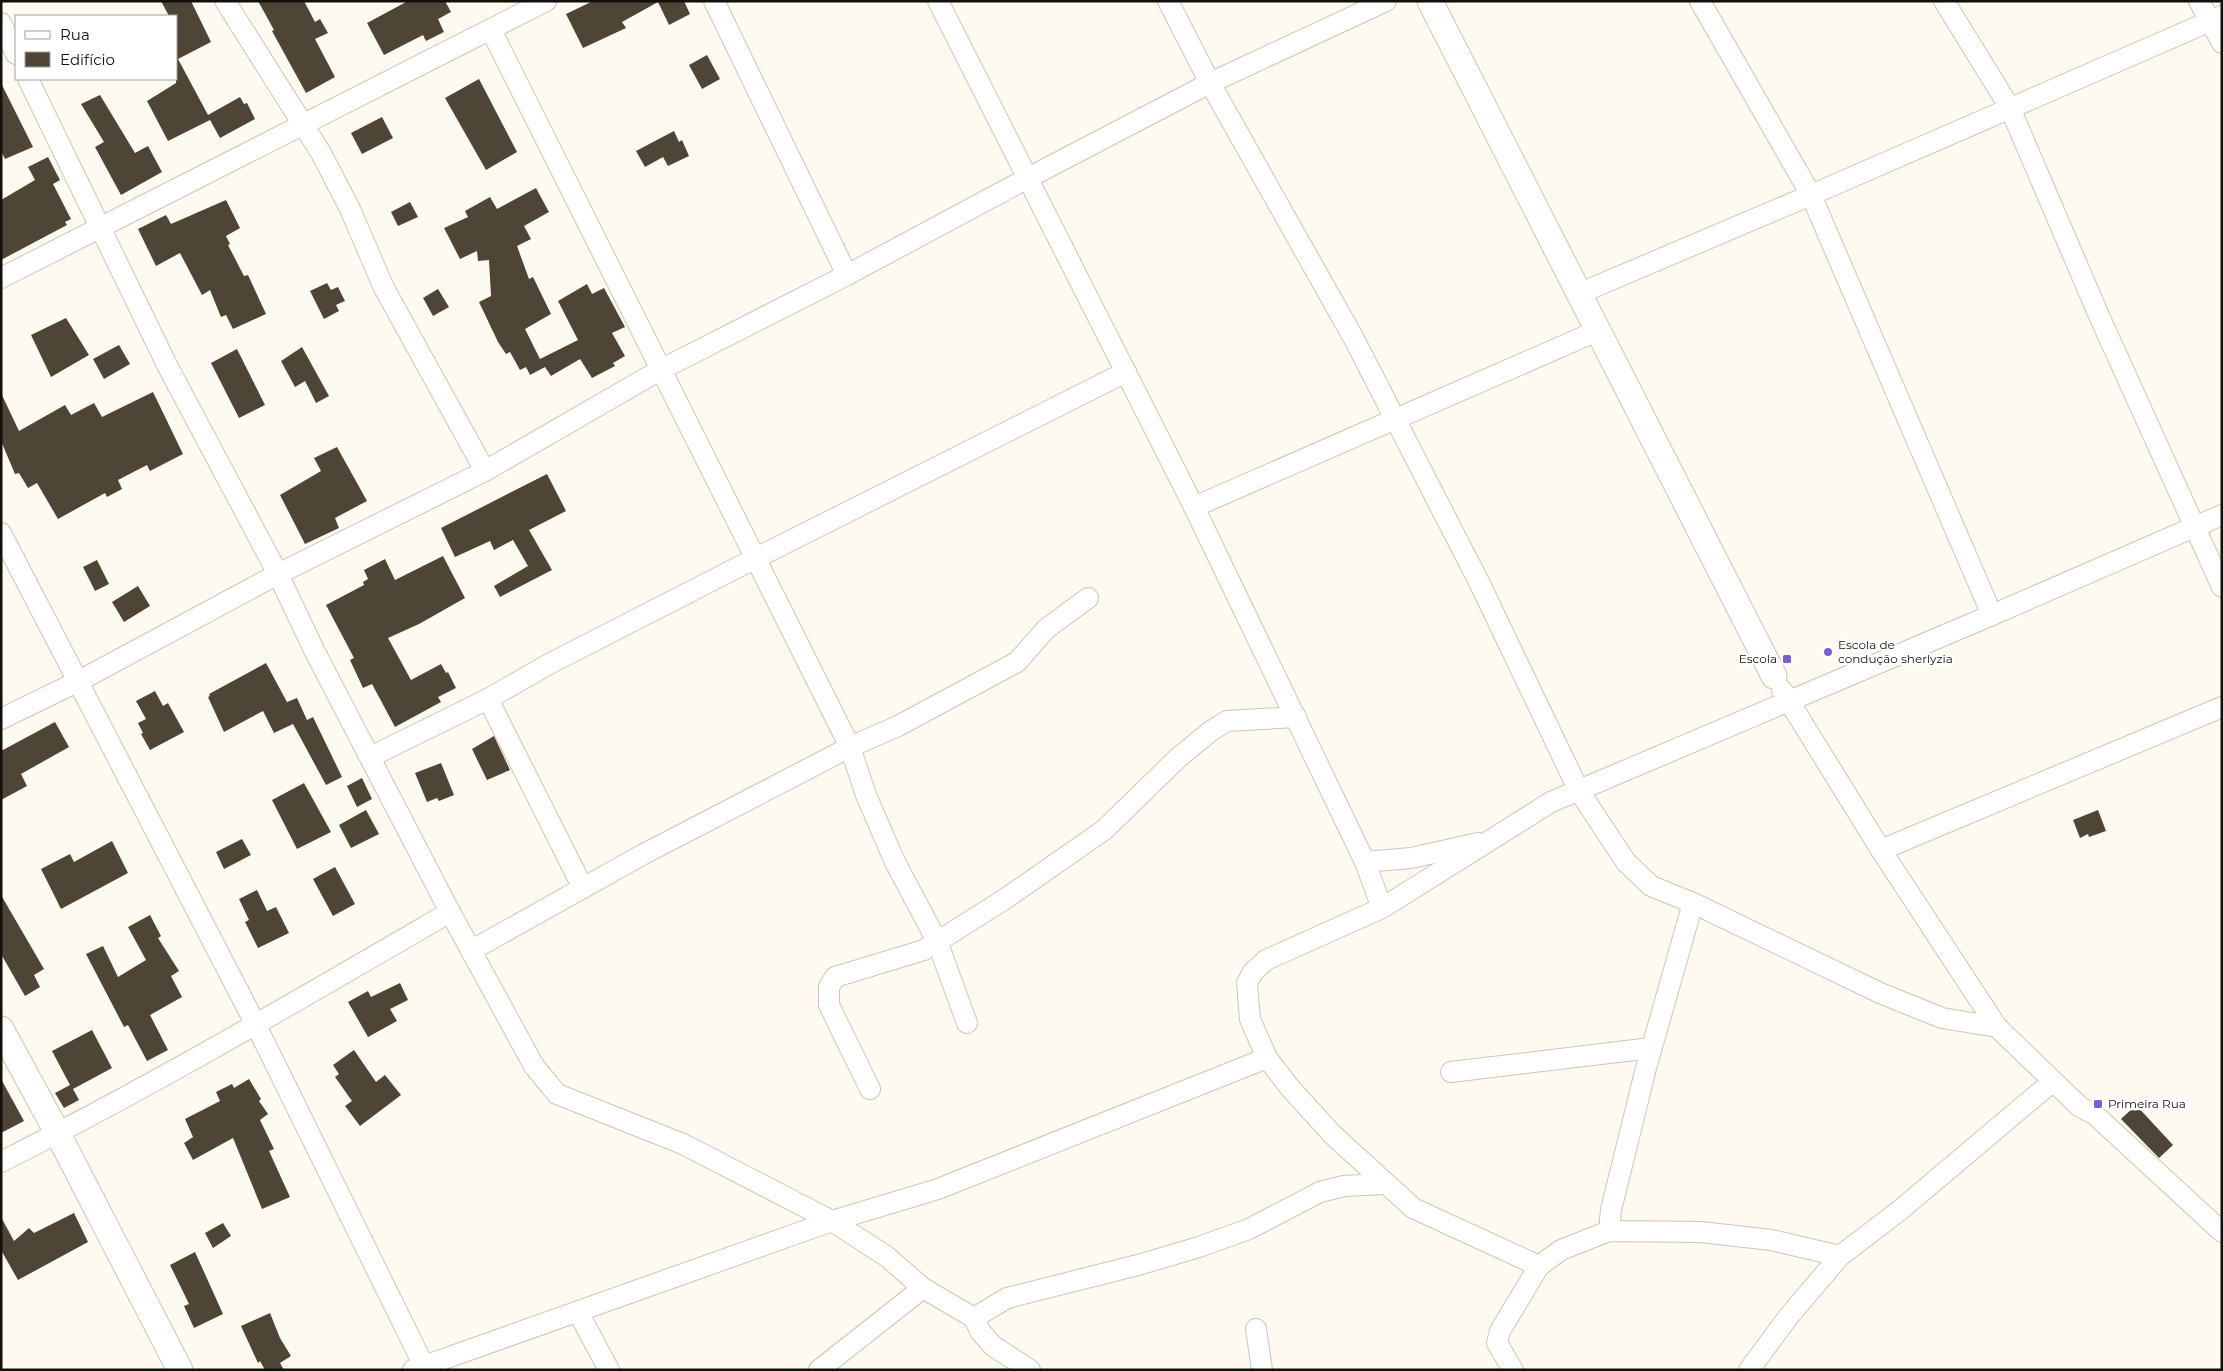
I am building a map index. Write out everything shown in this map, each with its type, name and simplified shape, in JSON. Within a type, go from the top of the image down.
[{"type":"street","points":[[226,1],[321,153],[350,209],[384,288],[485,471]]},
{"type":"street","points":[[1,278],[304,126],[546,1]]},
{"type":"street","points":[[714,1],[847,275]]},
{"type":"street","points":[[938,1],[1194,507],[1365,862],[1382,908]]},
{"type":"street","points":[[1168,1],[1210,84],[1353,337],[1480,582],[1579,792],[1626,862],[1651,886],[1693,903],[1903,1003],[1942,1018],[1997,1026]]},
{"type":"street","points":[[1,719],[79,681],[278,574],[485,471],[660,370],[847,275],[1026,178],[1210,84],[1386,1]]},
{"type":"street","points":[[1430,1],[1774,676],[1880,850],[1997,1026],[2052,1082],[2080,1106],[2094,1114],[2222,1232]]},
{"type":"street","points":[[1700,1],[1811,195],[1992,615]]},
{"type":"street","points":[[1944,1],[2010,108],[2100,318],[2222,587]]},
{"type":"street","points":[[2199,1],[2216,18],[2222,43]]},
{"type":"street","points":[[1578,294],[1811,195],[2216,18]]},
{"type":"street","points":[[1,23],[15,52]]},
{"type":"street","points":[[491,30],[850,747],[866,795],[894,862],[937,940],[967,1023]]},
{"type":"street","points":[[28,80],[168,367],[278,574],[314,650],[450,912],[534,1066],[557,1094],[683,1144],[832,1221],[886,1256],[923,1288],[974,1318],[980,1331],[994,1346],[1030,1370]]},
{"type":"street","points":[[1194,507],[1597,331]]},
{"type":"street","points":[[370,757],[488,699],[549,664],[756,558],[1126,372]]},
{"type":"street","points":[[1539,1266],[1413,1208],[1384,1184],[1333,1135],[1291,1089],[1267,1058],[1250,1019],[1247,983],[1253,972],[1266,960],[1382,908],[1551,802],[1579,792],[2222,515]]},
{"type":"street","points":[[1,532],[256,1025],[419,1368],[832,1221],[938,1189],[1267,1058]]},
{"type":"street","points":[[472,950],[651,850],[850,747],[898,726],[1017,662],[1046,629],[1088,598]]},
{"type":"street","points":[[488,699],[583,888]]},
{"type":"street","points":[[1880,850],[2222,707]]},
{"type":"street","points":[[870,1089],[829,1005],[829,987],[835,978],[924,950],[937,940],[1005,899],[1104,830],[1179,757],[1211,731],[1227,721],[1296,718]]},
{"type":"street","points":[[1365,862],[1411,858],[1488,840]]},
{"type":"street","points":[[1609,1231],[1611,1210],[1651,1048],[1693,903]]},
{"type":"street","points":[[1,1162],[58,1134],[256,1025],[450,912]]},
{"type":"street","points":[[1,1029],[58,1134],[180,1370]]},
{"type":"street","points":[[1451,1072],[1651,1048]]},
{"type":"street","points":[[1749,1370],[1789,1316],[1840,1256],[1899,1211],[2052,1082]]},
{"type":"street","points":[[974,1318],[1007,1298],[1138,1266],[1200,1247],[1249,1229],[1320,1192],[1344,1186],[1384,1184]]},
{"type":"street","points":[[1513,1370],[1497,1343],[1500,1331],[1539,1266],[1561,1250],[1609,1231],[1701,1232],[1771,1240],[1840,1256]]},
{"type":"street","points":[[819,1370],[906,1299],[923,1288]]},
{"type":"street","points":[[578,1312],[609,1370]]},
{"type":"street","points":[[1256,1329],[1262,1370]]},
{"type":"building","points":[[161,1],[191,1],[211,42],[178,59],[178,15],[168,15]]},
{"type":"building","points":[[258,1],[304,1],[315,22],[320,19],[328,33],[315,39],[335,77],[306,93]]},
{"type":"building","points":[[408,1],[445,1],[451,12],[438,19],[444,32],[426,41],[423,35],[384,55],[367,23]]},
{"type":"building","points":[[593,1],[684,1],[690,14],[669,25],[658,2],[622,22],[626,28],[583,48],[566,14]]},
{"type":"building","points":[[707,55],[720,79],[702,89],[689,65]]},
{"type":"building","points":[[178,59],[208,115],[240,97],[244,104],[247,103],[255,119],[220,138],[210,120],[168,141],[147,101],[176,83],[176,80],[178,80]]},
{"type":"building","points":[[479,79],[517,152],[486,170],[445,98]]},
{"type":"building","points":[[1,83],[33,147],[5,159],[1,151]]},
{"type":"building","points":[[100,95],[135,153],[148,146],[162,172],[121,195],[95,147],[104,142],[81,104]]},
{"type":"building","points":[[382,117],[393,138],[362,154],[351,133]]},
{"type":"building","points":[[674,131],[679,142],[682,140],[689,156],[668,166],[663,157],[645,167],[636,151]]},
{"type":"building","points":[[48,157],[60,180],[53,184],[71,219],[65,222],[67,225],[1,260],[1,200],[35,180],[28,167]]},
{"type":"building","points":[[536,188],[549,212],[524,226],[531,239],[517,246],[529,279],[533,277],[551,314],[525,329],[540,359],[578,340],[558,301],[587,284],[592,294],[604,288],[625,327],[612,333],[625,356],[613,363],[615,366],[592,378],[580,359],[551,376],[545,367],[530,375],[526,367],[520,370],[510,352],[506,354],[498,342],[479,302],[491,296],[489,260],[478,261],[477,251],[460,259],[444,228],[468,217],[465,211],[490,197],[497,209]]},
{"type":"building","points":[[226,200],[240,228],[226,236],[230,244],[228,245],[244,276],[248,275],[266,314],[233,329],[226,315],[221,317],[210,290],[202,295],[180,253],[156,266],[138,229],[166,215],[171,224]]},
{"type":"building","points":[[410,202],[418,217],[398,226],[391,212]]},
{"type":"building","points":[[327,283],[331,290],[338,287],[345,301],[336,305],[339,311],[324,319],[310,291]]},
{"type":"building","points":[[438,289],[449,307],[433,316],[423,298]]},
{"type":"building","points":[[66,318],[89,355],[51,377],[31,335]]},
{"type":"building","points":[[119,345],[130,364],[104,379],[93,359]]},
{"type":"building","points":[[302,347],[329,396],[316,403],[305,381],[295,387],[281,361]]},
{"type":"building","points":[[237,349],[265,405],[239,418],[211,363]]},
{"type":"building","points":[[153,392],[183,454],[150,471],[147,465],[118,480],[122,489],[107,497],[105,493],[58,519],[37,483],[28,488],[19,473],[15,474],[1,441],[1,393],[19,431],[65,405],[71,415],[94,403],[102,417]]},
{"type":"building","points":[[337,447],[367,501],[335,518],[339,528],[305,544],[280,495],[321,471],[314,458]]},
{"type":"building","points":[[547,474],[566,511],[529,530],[552,570],[500,597],[494,586],[528,566],[513,540],[494,550],[490,541],[455,557],[441,528]]},
{"type":"building","points":[[443,556],[465,598],[419,624],[388,638],[411,680],[441,664],[446,673],[448,672],[456,688],[438,697],[441,702],[395,727],[372,684],[363,688],[350,660],[354,658],[326,605],[364,585],[363,582],[368,579],[364,570],[385,559],[395,580]]},
{"type":"building","points":[[97,560],[109,584],[95,591],[83,567]]},
{"type":"building","points":[[138,586],[150,606],[124,622],[112,602]]},
{"type":"building","points":[[266,663],[287,702],[297,698],[307,720],[313,717],[342,777],[326,785],[293,724],[274,733],[263,711],[224,732],[208,697],[210,696],[209,694]]},
{"type":"building","points":[[155,691],[163,706],[168,703],[184,732],[150,750],[141,734],[143,733],[138,723],[146,719],[136,701]]},
{"type":"building","points":[[55,722],[69,747],[21,774],[27,786],[1,800],[1,751]]},
{"type":"building","points":[[494,736],[510,770],[487,780],[472,749]]},
{"type":"building","points":[[441,763],[454,795],[439,801],[437,798],[427,802],[415,773]]},
{"type":"building","points":[[362,778],[372,799],[357,807],[347,786]]},
{"type":"building","points":[[304,783],[331,832],[297,849],[272,800]]},
{"type":"building","points":[[366,810],[379,834],[351,848],[339,825]]},
{"type":"building","points":[[2098,810],[2106,831],[2089,837],[2088,834],[2080,838],[2073,820]]},
{"type":"building","points":[[242,839],[251,855],[224,869],[216,852]]},
{"type":"building","points":[[112,841],[128,873],[61,909],[41,869],[70,854],[74,862]]},
{"type":"building","points":[[335,867],[355,904],[333,916],[313,879]]},
{"type":"building","points":[[257,890],[267,911],[276,907],[289,933],[258,948],[245,922],[249,920],[239,899]]},
{"type":"building","points":[[1,895],[44,969],[34,975],[40,987],[25,996],[1,954]]},
{"type":"building","points":[[150,915],[161,936],[158,938],[179,971],[171,976],[182,997],[150,1015],[168,1050],[147,1061],[128,1025],[124,1027],[86,954],[103,946],[118,977],[146,960],[128,927]]},
{"type":"building","points":[[400,983],[408,1000],[390,1009],[397,1021],[368,1037],[348,1002],[368,991],[371,997]]},
{"type":"building","points":[[92,1030],[112,1068],[73,1089],[79,1100],[64,1108],[55,1093],[70,1085],[52,1051]]},
{"type":"building","points":[[354,1050],[376,1082],[385,1075],[401,1095],[360,1126],[345,1106],[352,1101],[335,1077],[339,1074],[333,1065]]},
{"type":"building","points":[[1,1079],[24,1121],[1,1133]]},
{"type":"building","points":[[249,1079],[261,1099],[259,1101],[268,1114],[260,1120],[274,1149],[269,1151],[290,1197],[262,1209],[233,1138],[193,1160],[184,1143],[193,1137],[185,1119],[220,1101],[216,1092],[232,1084],[234,1088]]},
{"type":"building","points":[[2136,1105],[2173,1145],[2159,1158],[2121,1119]]},
{"type":"building","points":[[74,1213],[88,1242],[18,1280],[1,1250],[1,1217],[14,1241],[29,1228],[34,1233]]},
{"type":"building","points":[[223,1223],[231,1236],[213,1248],[205,1233]]},
{"type":"building","points":[[195,1252],[223,1314],[194,1328],[184,1306],[189,1304],[170,1265]]},
{"type":"building","points":[[270,1313],[280,1338],[291,1356],[280,1363],[284,1370],[265,1370],[260,1361],[258,1363],[241,1326]]},
{"type":"place","name":"Escola de condução sherlyzia","points":[[1828,652]]},
{"type":"place","name":"Escola","points":[[1787,659]]},
{"type":"place","name":"Primeira Rua","points":[[2098,1104]]}]
